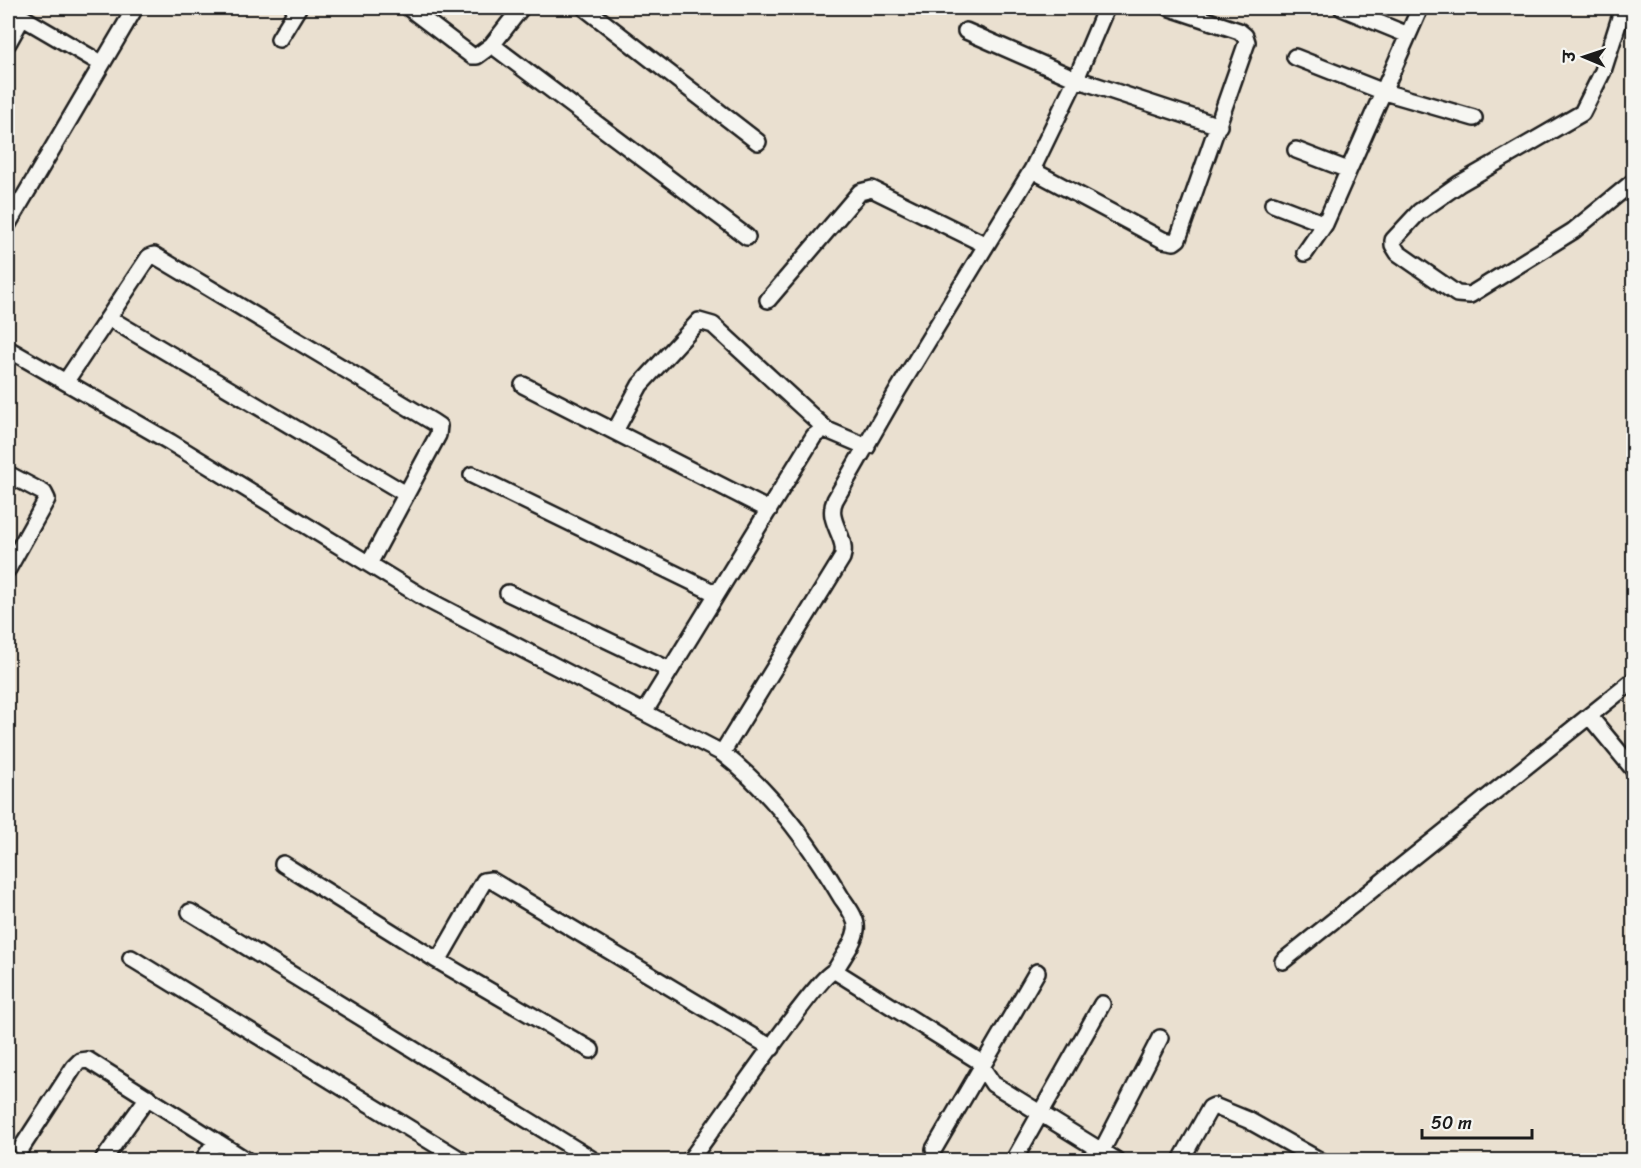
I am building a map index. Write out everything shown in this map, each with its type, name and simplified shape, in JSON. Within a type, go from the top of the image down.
[{"type":"street","points":[[8,224],[135,8]]},
{"type":"street","points":[[279,39],[298,8]]},
{"type":"street","points":[[409,8],[472,56],[477,56],[492,45],[521,8]]},
{"type":"street","points":[[585,8],[758,142]]},
{"type":"street","points":[[722,753],[842,558],[845,550],[831,515],[831,508],[898,390],[1032,170],[1076,80],[1106,8]]},
{"type":"street","points":[[1032,170],[1163,240],[1173,242],[1181,232],[1246,50],[1245,36],[1239,31],[1170,8]]},
{"type":"street","points":[[1342,8],[1408,35]]},
{"type":"street","points":[[1305,253],[1325,224],[1420,8]]},
{"type":"street","points":[[1623,8],[1603,71],[1582,113],[1430,203],[1393,240],[1393,245],[1398,253],[1457,294],[1470,295],[1573,231],[1634,181]]},
{"type":"street","points":[[8,9],[102,64]]},
{"type":"street","points":[[8,43],[22,18]]},
{"type":"street","points":[[966,31],[1076,80],[1219,126]]},
{"type":"street","points":[[492,45],[747,237]]},
{"type":"street","points":[[1295,57],[1384,92],[1474,118]]},
{"type":"street","points":[[1296,150],[1347,170]]},
{"type":"street","points":[[768,300],[860,192],[866,189],[872,189],[986,245]]},
{"type":"street","points":[[1273,204],[1325,224]]},
{"type":"street","points":[[66,381],[149,257],[158,256],[439,426],[438,435],[369,564]]},
{"type":"street","points":[[109,318],[406,494]]},
{"type":"street","points":[[615,431],[640,385],[699,321],[713,326],[827,430],[867,447]]},
{"type":"street","points":[[8,349],[66,381],[452,613],[645,711],[722,753],[760,788],[796,830],[818,858],[855,921],[855,936],[835,971],[822,979],[690,1161]]},
{"type":"street","points":[[523,385],[769,510]]},
{"type":"street","points":[[645,711],[814,436],[822,430],[827,430]]},
{"type":"street","points":[[8,474],[44,493],[47,499],[8,569]]},
{"type":"street","points":[[472,475],[717,594]]},
{"type":"street","points":[[508,592],[670,670]]},
{"type":"street","points":[[1283,961],[1634,680]]},
{"type":"street","points":[[1590,717],[1634,770]]},
{"type":"street","points":[[283,864],[435,959],[591,1050]]},
{"type":"street","points":[[435,959],[442,954],[484,881],[491,880],[772,1048]]},
{"type":"street","points":[[190,912],[593,1161]]},
{"type":"street","points":[[131,958],[461,1161]]},
{"type":"street","points":[[835,971],[921,1023],[981,1065],[993,1084],[1099,1156],[1116,1161]]},
{"type":"street","points":[[934,1149],[1037,972]]},
{"type":"street","points":[[1014,1161],[1102,1004]]},
{"type":"street","points":[[1099,1156],[1160,1038]]},
{"type":"street","points":[[22,1147],[80,1062],[88,1060],[246,1161]]},
{"type":"street","points":[[103,1161],[148,1097]]},
{"type":"street","points":[[1181,1161],[1210,1108],[1214,1106],[1248,1120],[1319,1161]]},
{"type":"street","points":[[203,1161],[216,1141]]}]
